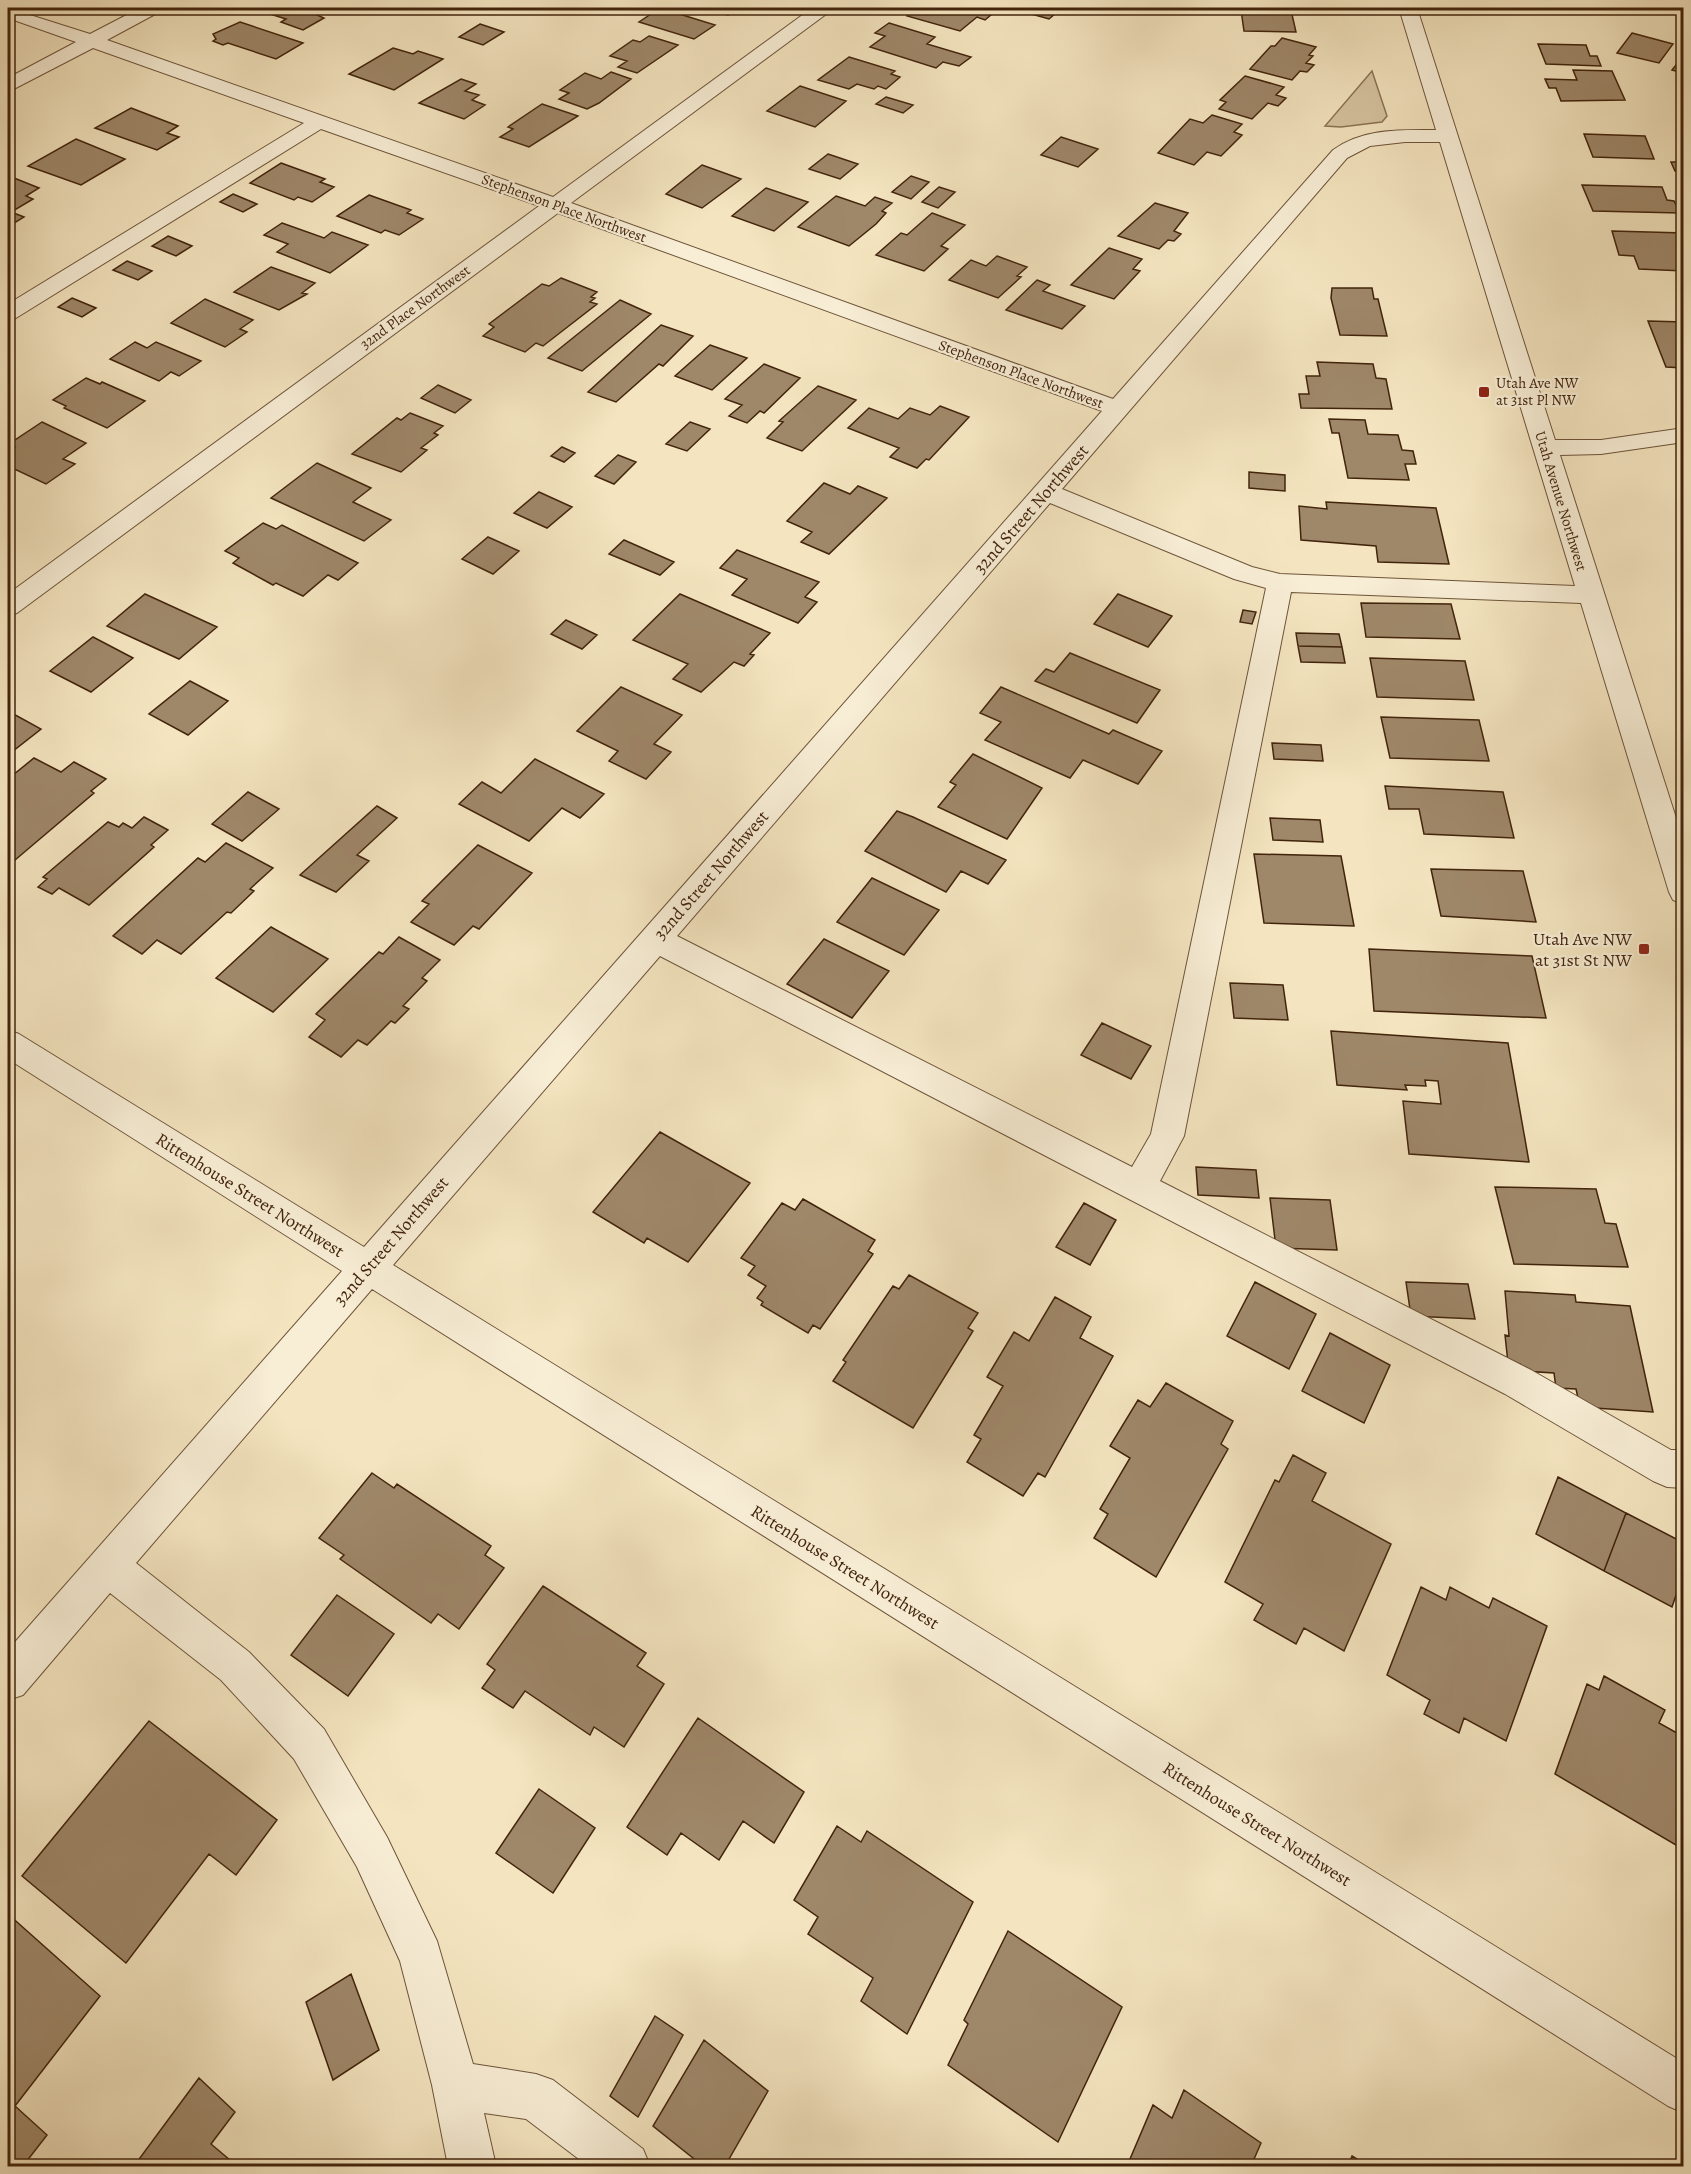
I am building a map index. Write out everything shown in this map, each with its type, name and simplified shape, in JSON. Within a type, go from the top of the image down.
[{"type":"street","points":[[8,86],[153,8]]},
{"type":"street","name":"32nd Place Northwest","points":[[8,607],[823,8]]},
{"type":"street","name":"Utah Avenue Northwest","points":[[1408,8],[1683,892]]},
{"type":"street","name":"Stephenson Place Northwest","points":[[8,12],[554,205],[1119,409]]},
{"type":"street","points":[[8,313],[319,122]]},
{"type":"street","name":"32nd Street Northwest","points":[[8,1680],[1352,144],[1367,139],[1447,136]]},
{"type":"street","points":[[1545,448],[1600,447],[1683,435]]},
{"type":"street","points":[[1046,492],[1243,573],[1280,583],[1591,595]]},
{"type":"street","points":[[1139,1186],[1167,1136],[1280,583]]},
{"type":"street","points":[[655,939],[1518,1382],[1667,1468],[1683,1469]]},
{"type":"street","name":"Rittenhouse Street Northwest","points":[[8,1043],[1683,2090]]},
{"type":"street","points":[[107,1566],[235,1666],[309,1744],[372,1852],[421,1957],[455,2085],[472,2166]]},
{"type":"street","points":[[455,2085],[536,2097],[626,2166]]},
{"type":"shaded area","points":[[1372,71],[1387,116],[1382,122],[1341,127],[1325,126]]},
{"type":"building","points":[[251,8],[330,8],[317,15],[324,18],[303,30],[281,22],[286,19]]},
{"type":"building","points":[[660,8],[715,25],[694,39],[639,22]]},
{"type":"building","points":[[701,8],[739,8],[728,15]]},
{"type":"building","points":[[903,8],[998,9],[985,20],[977,17],[960,31],[907,16],[909,14],[898,11]]},
{"type":"building","points":[[1019,8],[1062,8],[1049,19],[1017,10]]},
{"type":"building","points":[[1234,8],[1291,10],[1296,32],[1244,31],[1241,10]]},
{"type":"building","points":[[240,22],[303,43],[276,59],[228,43],[223,45],[213,41],[216,39],[213,34]]},
{"type":"building","points":[[889,23],[935,37],[927,44],[971,57],[959,66],[943,62],[936,68],[870,47],[885,36],[875,33]]},
{"type":"building","points":[[480,24],[504,32],[483,45],[459,37]]},
{"type":"building","points":[[1632,33],[1673,44],[1659,63],[1617,53]]},
{"type":"building","points":[[649,36],[678,45],[637,73],[618,67],[627,61],[610,56],[633,40],[640,42]]},
{"type":"building","points":[[1282,38],[1316,47],[1309,55],[1313,56],[1306,63],[1314,65],[1307,72],[1300,71],[1292,80],[1250,69],[1271,46],[1275,46]]},
{"type":"building","points":[[1538,44],[1586,45],[1590,56],[1597,56],[1601,66],[1546,64]]},
{"type":"building","points":[[393,48],[413,54],[418,51],[443,59],[394,90],[349,74]]},
{"type":"building","points":[[1684,55],[1684,73],[1672,70]]},
{"type":"building","points":[[849,57],[895,71],[891,74],[900,77],[886,89],[878,86],[874,89],[857,84],[849,89],[818,80]]},
{"type":"building","points":[[1573,70],[1612,71],[1625,100],[1561,101],[1556,88],[1549,88],[1545,79],[1577,80]]},
{"type":"building","points":[[611,72],[631,79],[599,103],[587,109],[559,99],[569,93],[560,90],[585,73],[601,79]]},
{"type":"building","points":[[1245,76],[1284,87],[1276,95],[1286,98],[1278,106],[1268,103],[1252,119],[1219,109],[1226,102],[1220,100]]},
{"type":"building","points":[[461,79],[476,84],[465,91],[479,95],[472,100],[485,105],[464,119],[419,103]]},
{"type":"building","points":[[800,86],[846,101],[815,127],[767,111]]},
{"type":"building","points":[[886,97],[913,105],[903,113],[876,104]]},
{"type":"building","points":[[542,104],[578,116],[529,147],[500,137],[513,129],[508,127]]},
{"type":"building","points":[[131,108],[178,126],[167,133],[179,137],[157,150],[95,128]]},
{"type":"building","points":[[1212,115],[1242,124],[1234,132],[1242,135],[1221,156],[1207,152],[1194,165],[1158,153],[1190,119],[1203,123]]},
{"type":"building","points":[[1584,134],[1645,136],[1654,159],[1593,157]]},
{"type":"building","points":[[1061,137],[1098,149],[1078,167],[1041,155]]},
{"type":"building","points":[[76,139],[125,159],[81,185],[28,166]]},
{"type":"building","points":[[828,154],[858,164],[840,179],[809,169]]},
{"type":"building","points":[[1671,162],[1684,162],[1684,171],[1675,171]]},
{"type":"building","points":[[281,163],[325,179],[320,182],[334,187],[312,202],[298,197],[294,200],[250,183]]},
{"type":"building","points":[[702,165],[741,179],[702,208],[666,194]]},
{"type":"building","points":[[911,176],[929,182],[911,199],[892,192]]},
{"type":"building","points":[[14,178],[39,188],[26,196],[33,199],[11,212],[24,217],[8,227],[8,181]]},
{"type":"building","points":[[1582,185],[1662,187],[1667,200],[1674,201],[1680,213],[1593,211]]},
{"type":"building","points":[[939,187],[955,192],[938,208],[922,202]]},
{"type":"building","points":[[766,188],[808,202],[774,231],[732,216]]},
{"type":"building","points":[[233,194],[257,204],[243,212],[220,202]]},
{"type":"building","points":[[369,195],[411,210],[407,213],[423,219],[399,235],[385,230],[381,233],[337,216]]},
{"type":"building","points":[[836,196],[865,206],[875,197],[892,203],[882,211],[886,213],[876,224],[849,246],[798,227]]},
{"type":"building","points":[[1155,203],[1188,213],[1174,231],[1181,234],[1174,241],[1168,240],[1159,249],[1118,236]]},
{"type":"building","points":[[932,213],[965,225],[941,246],[948,249],[924,271],[876,255],[901,233],[907,235]]},
{"type":"building","points":[[282,223],[324,238],[332,232],[368,245],[330,273],[277,252],[288,244],[264,235]]},
{"type":"building","points":[[1612,231],[1684,233],[1684,271],[1639,269],[1634,256],[1619,255]]},
{"type":"building","points":[[168,236],[192,246],[176,256],[152,246]]},
{"type":"building","points":[[1109,248],[1142,259],[1133,269],[1140,271],[1114,299],[1071,285]]},
{"type":"building","points":[[997,256],[1027,267],[1017,276],[1021,277],[998,298],[949,280],[971,260],[986,266]]},
{"type":"building","points":[[127,261],[152,271],[138,280],[113,270]]},
{"type":"building","points":[[271,267],[315,283],[302,293],[307,294],[279,310],[234,292]]},
{"type":"building","points":[[561,278],[597,292],[591,297],[595,298],[590,302],[597,304],[543,346],[536,343],[525,352],[483,336],[494,327],[489,324],[542,284],[549,286]]},
{"type":"building","points":[[1037,280],[1050,285],[1043,291],[1085,306],[1062,329],[1006,310]]},
{"type":"building","points":[[1332,288],[1372,288],[1374,299],[1378,299],[1387,336],[1340,335],[1331,298]]},
{"type":"building","points":[[72,298],[96,308],[82,317],[58,307]]},
{"type":"building","points":[[205,299],[253,320],[240,329],[247,332],[225,347],[171,323]]},
{"type":"building","points":[[620,300],[651,314],[582,371],[548,358]]},
{"type":"building","points":[[1648,321],[1684,322],[1684,368],[1666,367]]},
{"type":"building","points":[[661,325],[693,336],[663,366],[659,364],[616,402],[588,392]]},
{"type":"building","points":[[135,342],[147,348],[156,342],[201,361],[179,376],[171,372],[159,381],[110,359]]},
{"type":"building","points":[[710,345],[747,358],[712,390],[675,376]]},
{"type":"building","points":[[1317,362],[1373,364],[1376,378],[1386,379],[1392,409],[1301,408],[1299,394],[1309,394],[1306,376],[1320,376]]},
{"type":"building","points":[[764,364],[800,378],[764,413],[760,411],[747,423],[729,416],[742,405],[725,399]]},
{"type":"building","points":[[86,378],[100,384],[102,382],[145,401],[107,428],[64,408],[66,406],[53,400]]},
{"type":"building","points":[[438,385],[471,400],[455,413],[421,398]]},
{"type":"building","points":[[818,386],[856,400],[802,451],[767,438],[783,422],[779,421]]},
{"type":"building","points":[[940,406],[969,417],[929,460],[926,459],[917,468],[890,457],[899,448],[848,428],[869,408],[898,419],[910,408],[930,415]]},
{"type":"building","points":[[410,413],[443,426],[434,433],[438,435],[421,448],[427,450],[401,472],[352,454],[397,418],[401,420]]},
{"type":"building","points":[[1329,419],[1365,420],[1368,434],[1398,435],[1402,450],[1413,451],[1416,464],[1405,464],[1409,480],[1348,478],[1339,433],[1332,433]]},
{"type":"building","points":[[42,422],[86,443],[63,459],[75,464],[46,484],[8,466],[8,452],[15,447],[9,444]]},
{"type":"building","points":[[690,422],[710,429],[687,451],[666,444]]},
{"type":"building","points":[[562,447],[575,453],[564,462],[551,456]]},
{"type":"building","points":[[618,455],[636,462],[614,484],[595,476]]},
{"type":"building","points":[[317,463],[371,488],[353,502],[391,520],[364,541],[271,498]]},
{"type":"building","points":[[1249,472],[1285,475],[1285,491],[1249,488]]},
{"type":"building","points":[[824,483],[850,494],[858,486],[887,498],[829,554],[801,542],[812,532],[787,521]]},
{"type":"building","points":[[539,492],[572,507],[547,528],[514,513]]},
{"type":"building","points":[[1326,502],[1436,508],[1449,564],[1378,562],[1376,546],[1301,540],[1299,506],[1327,509]]},
{"type":"building","points":[[263,523],[276,529],[282,525],[358,563],[338,580],[328,575],[303,596],[276,583],[273,585],[233,563],[239,558],[225,551]]},
{"type":"building","points":[[488,537],[519,551],[493,574],[462,559]]},
{"type":"building","points":[[624,540],[674,562],[660,575],[609,554]]},
{"type":"building","points":[[737,550],[819,582],[805,597],[817,602],[798,623],[732,595],[747,579],[720,568]]},
{"type":"building","points":[[145,594],[217,627],[179,659],[107,626]]},
{"type":"building","points":[[680,594],[770,633],[750,654],[754,655],[744,666],[734,662],[701,692],[673,679],[688,664],[633,640]]},
{"type":"building","points":[[1118,594],[1172,616],[1148,647],[1094,624]]},
{"type":"building","points":[[1361,603],[1451,604],[1460,639],[1366,637]]},
{"type":"building","points":[[1243,610],[1256,612],[1252,624],[1240,622]]},
{"type":"building","points":[[566,620],[597,635],[582,649],[551,634]]},
{"type":"building","points":[[1296,633],[1339,634],[1342,647],[1298,646]]},
{"type":"building","points":[[93,637],[133,658],[91,692],[50,671]]},
{"type":"building","points":[[1298,646],[1342,647],[1345,663],[1301,662]]},
{"type":"building","points":[[1070,653],[1160,690],[1137,723],[1035,681],[1046,669],[1054,672]]},
{"type":"building","points":[[1370,658],[1465,661],[1474,700],[1377,697]]},
{"type":"building","points":[[190,681],[228,701],[188,735],[149,714]]},
{"type":"building","points":[[621,687],[682,715],[654,744],[671,752],[646,779],[609,761],[618,751],[577,731]]},
{"type":"building","points":[[1001,687],[1109,734],[1113,730],[1162,751],[1138,784],[1083,760],[1070,778],[985,740],[1001,722],[980,713]]},
{"type":"building","points":[[8,711],[41,729],[8,755]]},
{"type":"building","points":[[1381,717],[1479,720],[1489,761],[1390,758]]},
{"type":"building","points":[[1272,743],[1321,745],[1323,761],[1274,759]]},
{"type":"building","points":[[973,754],[1042,788],[1007,839],[938,807],[956,785],[950,782]]},
{"type":"building","points":[[34,758],[61,772],[74,762],[106,779],[91,791],[94,793],[8,866],[8,779]]},
{"type":"building","points":[[535,759],[604,794],[580,818],[562,808],[529,841],[459,804],[482,782],[501,793]]},
{"type":"building","points":[[1385,786],[1503,792],[1514,838],[1424,834],[1419,809],[1389,809]]},
{"type":"building","points":[[248,792],[279,809],[242,841],[212,824]]},
{"type":"building","points":[[377,806],[397,818],[357,855],[369,861],[336,892],[300,875]]},
{"type":"building","points":[[897,811],[1006,860],[988,884],[961,871],[946,892],[865,851]]},
{"type":"building","points":[[144,817],[168,830],[151,845],[154,847],[89,905],[59,888],[52,894],[38,887],[47,879],[43,877],[108,822],[119,827],[123,823],[132,828]]},
{"type":"building","points":[[1270,818],[1320,820],[1323,842],[1273,840]]},
{"type":"building","points":[[226,843],[273,868],[250,889],[254,891],[231,913],[227,912],[181,954],[157,940],[142,954],[113,936],[198,858],[205,862]]},
{"type":"building","points":[[478,845],[532,873],[479,929],[473,926],[454,945],[411,922],[429,904],[422,901]]},
{"type":"building","points":[[1254,854],[1341,856],[1354,926],[1264,923]]},
{"type":"building","points":[[1431,869],[1523,871],[1536,922],[1441,916]]},
{"type":"building","points":[[872,878],[939,910],[904,955],[837,922]]},
{"type":"building","points":[[271,927],[328,959],[273,1012],[216,978]]},
{"type":"building","points":[[399,937],[440,960],[422,978],[427,981],[403,1006],[409,1009],[395,1023],[391,1021],[367,1045],[358,1040],[341,1057],[309,1037],[325,1020],[316,1014],[379,952],[383,954]]},
{"type":"building","points":[[824,939],[889,971],[852,1018],[787,984]]},
{"type":"building","points":[[1369,949],[1532,956],[1546,1018],[1374,1011]]},
{"type":"building","points":[[1230,983],[1283,985],[1288,1020],[1234,1018]]},
{"type":"building","points":[[1102,1023],[1151,1046],[1131,1079],[1081,1055]]},
{"type":"building","points":[[1331,1031],[1508,1043],[1529,1162],[1409,1154],[1403,1101],[1441,1104],[1438,1081],[1425,1080],[1426,1086],[1405,1085],[1407,1090],[1337,1085]]},
{"type":"building","points":[[660,1132],[750,1183],[688,1262],[647,1238],[644,1243],[593,1212]]},
{"type":"building","points":[[1196,1167],[1256,1170],[1259,1198],[1198,1195]]},
{"type":"building","points":[[1495,1187],[1596,1189],[1605,1223],[1616,1224],[1628,1267],[1514,1264]]},
{"type":"building","points":[[1270,1198],[1330,1200],[1337,1250],[1276,1248]]},
{"type":"building","points":[[803,1199],[875,1240],[868,1251],[873,1254],[820,1329],[813,1325],[808,1333],[761,1305],[763,1302],[757,1298],[766,1286],[748,1275],[755,1266],[741,1258],[782,1203],[795,1210]]},
{"type":"building","points":[[1084,1203],[1116,1220],[1090,1265],[1056,1247]]},
{"type":"building","points":[[909,1275],[978,1313],[968,1328],[973,1331],[913,1428],[833,1381],[846,1362],[843,1360],[893,1286],[899,1289]]},
{"type":"building","points":[[1255,1282],[1316,1314],[1289,1369],[1227,1336]]},
{"type":"building","points":[[1406,1282],[1468,1284],[1475,1319],[1411,1316]]},
{"type":"building","points":[[1505,1291],[1575,1295],[1576,1302],[1630,1306],[1653,1412],[1580,1407],[1576,1389],[1556,1388],[1554,1373],[1522,1371],[1520,1364],[1508,1363],[1505,1335],[1509,1336]]},
{"type":"building","points":[[1055,1297],[1091,1317],[1080,1338],[1113,1356],[1045,1477],[1038,1473],[1023,1496],[967,1462],[981,1439],[974,1435],[1003,1386],[987,1377],[1014,1332],[1029,1341]]},
{"type":"building","points":[[1330,1333],[1390,1365],[1364,1423],[1302,1391]]},
{"type":"building","points":[[1166,1383],[1233,1421],[1221,1444],[1228,1449],[1156,1577],[1094,1538],[1108,1514],[1100,1509],[1130,1458],[1110,1446],[1138,1400],[1150,1407]]},
{"type":"building","points":[[1293,1455],[1326,1473],[1312,1501],[1391,1544],[1344,1651],[1304,1628],[1296,1644],[1254,1620],[1263,1604],[1225,1582],[1275,1480],[1279,1482]]},
{"type":"building","points":[[372,1473],[394,1488],[397,1484],[491,1546],[485,1555],[504,1568],[459,1629],[438,1614],[431,1623],[340,1559],[344,1555],[319,1538]]},
{"type":"building","points":[[1558,1477],[1626,1513],[1604,1571],[1536,1534]]},
{"type":"building","points":[[1626,1513],[1684,1543],[1684,1572],[1672,1607],[1604,1571]]},
{"type":"building","points":[[543,1586],[646,1653],[637,1666],[664,1684],[624,1747],[594,1727],[590,1735],[525,1691],[513,1708],[482,1688],[495,1670],[487,1664]]},
{"type":"building","points":[[1421,1587],[1446,1600],[1450,1587],[1489,1608],[1493,1598],[1547,1626],[1506,1741],[1464,1718],[1459,1733],[1424,1714],[1430,1700],[1387,1675]]},
{"type":"building","points":[[337,1595],[394,1634],[348,1696],[291,1655]]},
{"type":"building","points":[[1604,1676],[1665,1710],[1659,1723],[1684,1737],[1681,1848],[1555,1774],[1587,1684],[1599,1690]]},
{"type":"building","points":[[698,1718],[804,1792],[774,1843],[743,1821],[719,1860],[681,1833],[667,1855],[627,1827]]},
{"type":"building","points":[[149,1721],[277,1820],[236,1875],[209,1854],[126,1963],[22,1876]]},
{"type":"building","points":[[539,1789],[595,1828],[553,1893],[496,1853]]},
{"type":"building","points":[[837,1826],[861,1842],[867,1831],[973,1902],[907,2034],[861,2001],[873,1978],[808,1934],[818,1917],[794,1900]]},
{"type":"building","points":[[8,1914],[100,1996],[15,2106],[47,2135],[23,2166],[8,2166]]},
{"type":"building","points":[[1008,1931],[1122,2007],[1058,2142],[948,2065],[968,2024],[964,2020]]},
{"type":"building","points":[[351,1974],[379,2050],[333,2080],[306,2002]]},
{"type":"building","points":[[655,2016],[683,2035],[638,2117],[610,2096]]},
{"type":"building","points":[[704,2040],[768,2091],[725,2166],[703,2166],[653,2126]]},
{"type":"building","points":[[199,2078],[235,2112],[211,2144],[237,2166],[134,2166]]},
{"type":"building","points":[[1184,2090],[1261,2143],[1251,2166],[1127,2166],[1153,2105],[1172,2118]]},
{"type":"building","points":[[1352,2156],[1368,2166],[1348,2166]]},
{"type":"place","name":"Utah Ave NW at 31st Pl NW","points":[[1484,392]]},
{"type":"place","name":"Utah Ave NW at 31st St NW","points":[[1644,949]]}]
